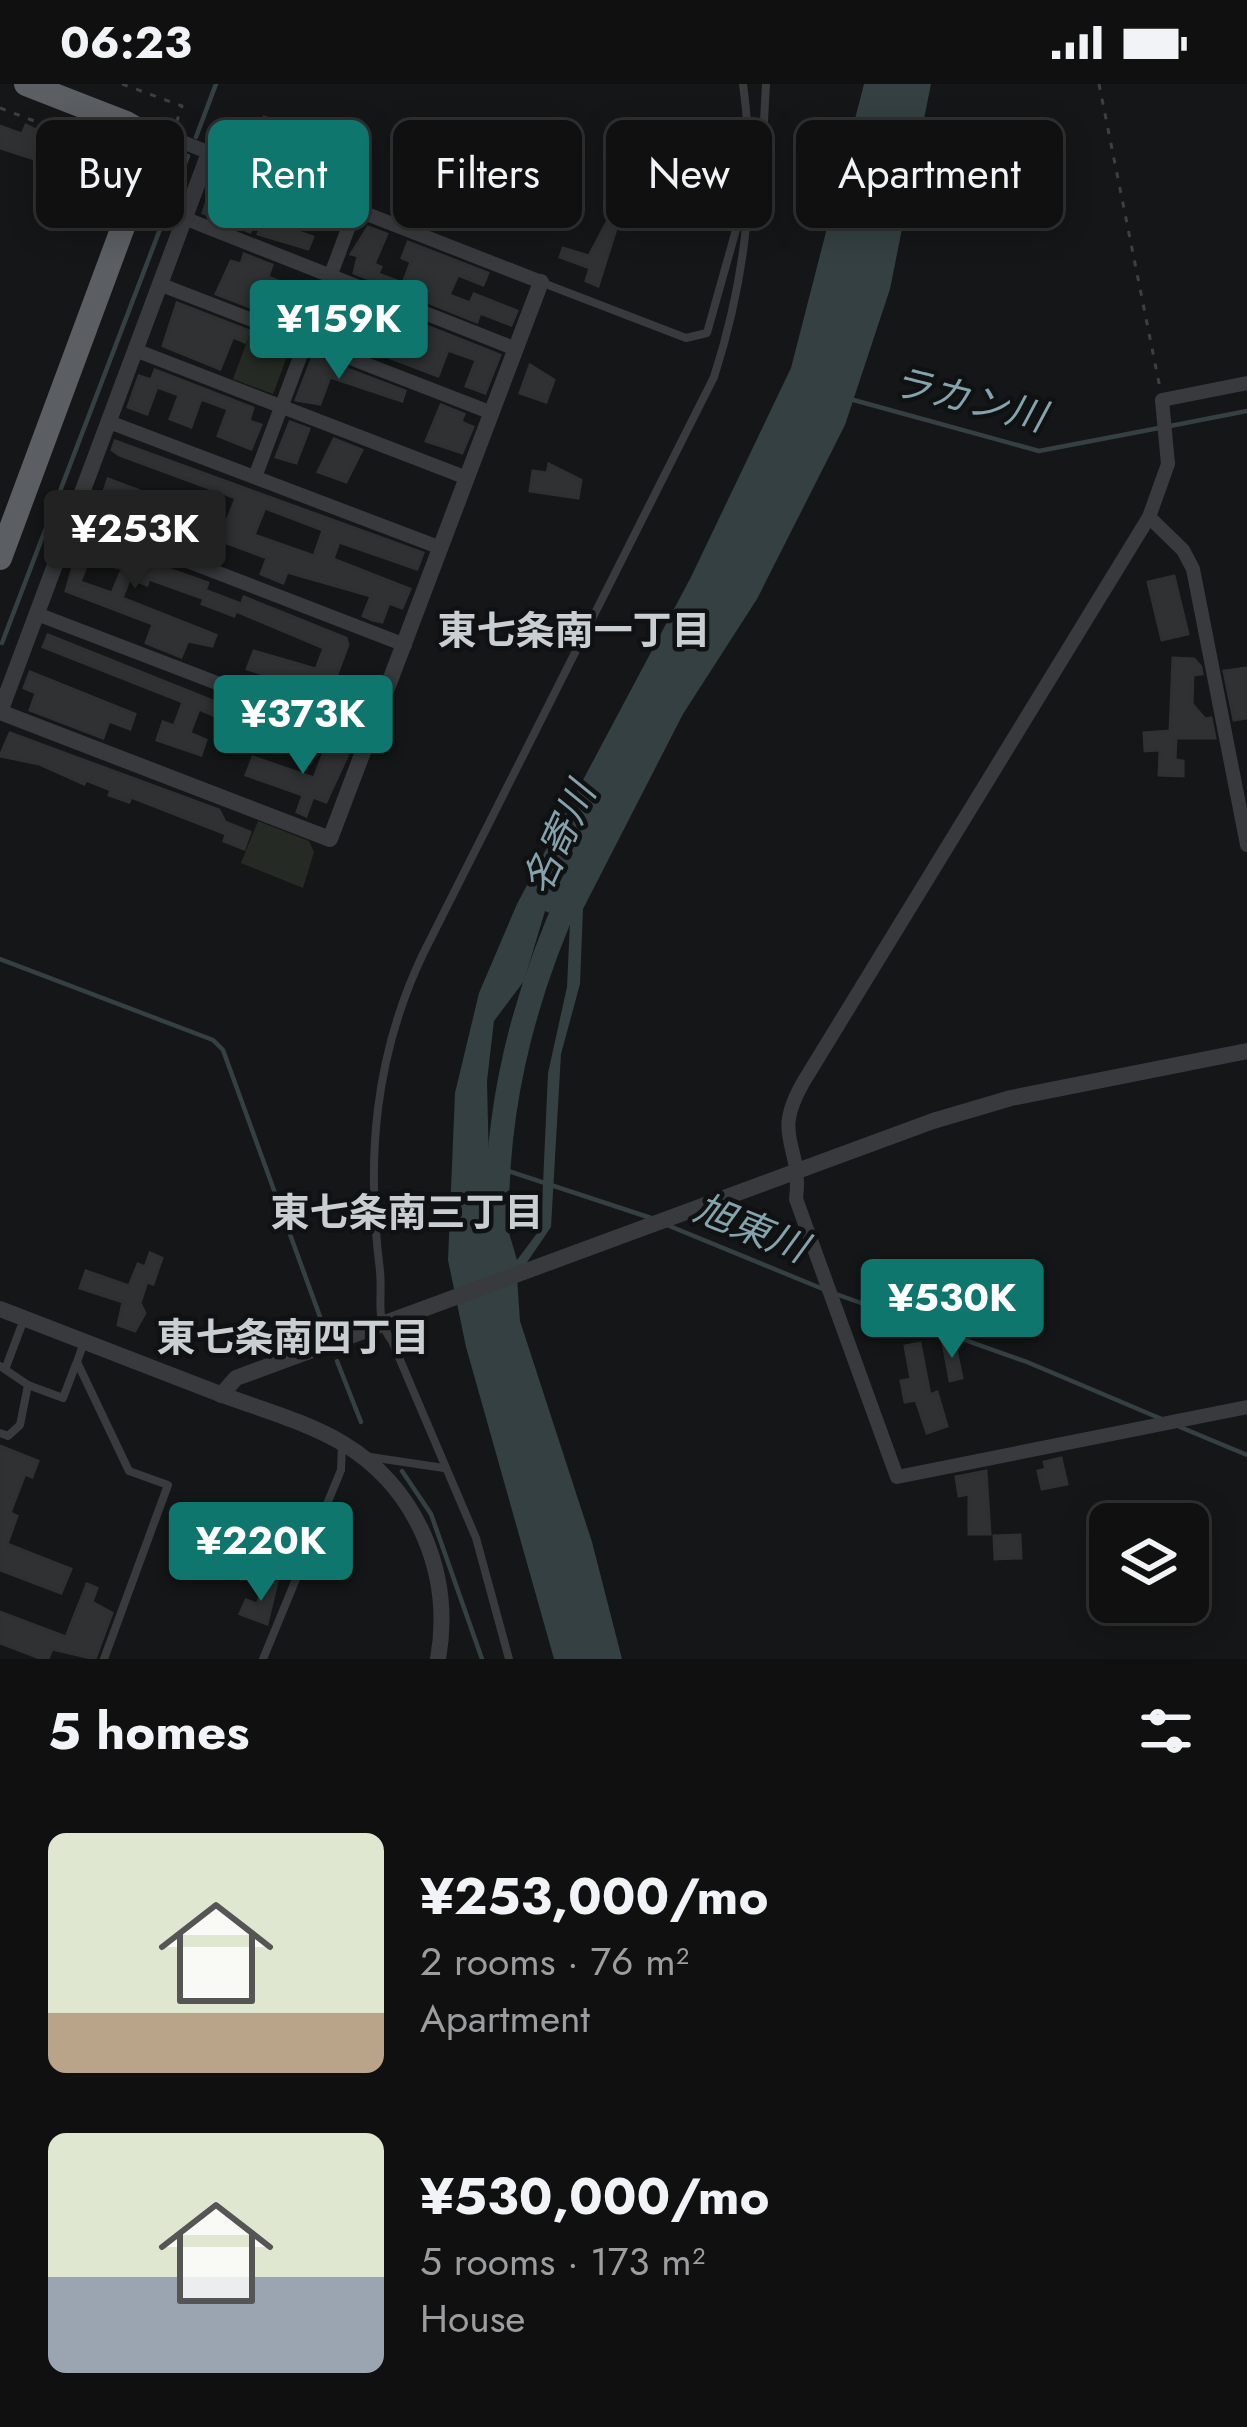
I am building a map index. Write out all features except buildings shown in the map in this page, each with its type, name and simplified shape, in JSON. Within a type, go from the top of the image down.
[{"type":"highway","points":[[26,84],[121,120]]},
{"type":"highway","points":[[1,554],[125,228]]},
{"type":"street","points":[[208,156],[184,218],[516,350]]},
{"type":"street","points":[[180,228],[37,614],[8,668],[0,712],[330,839],[541,282],[369,215]]},
{"type":"street","points":[[254,477],[348,228]]},
{"type":"street","points":[[159,284],[492,413]]},
{"type":"street","points":[[135,350],[467,478]]},
{"type":"street","points":[[1247,383],[1162,400],[1168,464],[1149,517],[788,1108],[784,1132],[800,1168],[796,1198],[897,1477],[1247,1407]]},
{"type":"street","points":[[109,422],[440,548]]},
{"type":"street","points":[[73,517],[405,645]]},
{"type":"street","points":[[1149,517],[1183,550],[1192,569],[1247,845]]},
{"type":"street","points":[[37,614],[368,741]]},
{"type":"street","points":[[221,1395],[236,1378],[777,1174],[1011,1098],[1247,1052]]},
{"type":"street","points":[[0,1309],[342,1443],[364,1458],[399,1491],[430,1549],[441,1607],[438,1659]]},
{"type":"lane","points":[[743,84],[745,120]]},
{"type":"lane","points":[[764,120],[766,84]]},
{"type":"lane","points":[[541,282],[699,338],[707,334],[737,228]]},
{"type":"lane","points":[[509,1659],[476,1538],[392,1341],[378,1322],[381,1279],[372,1153],[378,1088],[404,994],[714,377],[731,325],[746,228]]},
{"type":"lane","points":[[24,1318],[3,1366],[28,1385],[63,1398],[84,1342]]},
{"type":"lane","points":[[77,1363],[129,1472],[168,1485],[104,1659]]},
{"type":"lane","points":[[0,1433],[8,1436],[20,1425],[28,1385]]},
{"type":"lane","points":[[263,1659],[341,1470],[342,1443]]},
{"type":"lane","points":[[364,1458],[445,1468]]},
{"type":"path","points":[[122,84],[182,106],[173,120]]},
{"type":"path","points":[[1099,84],[1162,400]]},
{"type":"path","points":[[0,108],[36,122]]},
{"type":"shaded area","points":[[251,331],[291,346],[273,394],[233,379]]},
{"type":"shaded area","points":[[258,821],[309,841],[314,852],[303,888],[241,863]]},
{"type":"water","points":[[864,84],[931,84],[924,120],[855,120]]},
{"type":"water","points":[[827,228],[902,228],[890,289],[845,425],[757,599],[683,714],[583,909],[580,984],[561,1054],[551,1227],[517,1277],[520,1321],[592,1542],[622,1659],[554,1659],[466,1347],[448,1260],[455,1093],[479,993],[517,904],[691,577],[791,368]],"holes":[[[545,911],[570,922],[567,987],[548,1073],[541,1228],[517,1260],[489,1165],[487,1081],[494,1021],[524,981]]]},
{"type":"waterway","points":[[196,137],[216,84]]},
{"type":"waterway","points":[[2,643],[188,156]]},
{"type":"waterway","name":"ラカン川","points":[[850,399],[1039,451],[1159,428]]},
{"type":"waterway","name":"ラカン川","points":[[1170,426],[1247,411]]},
{"type":"waterway","name":"名寄川","points":[[497,1220],[502,1134],[516,1050],[540,968],[573,888]]},
{"type":"waterway","points":[[0,959],[213,1040],[223,1050],[323,1325]]},
{"type":"waterway","name":"旭東川","points":[[499,1168],[651,1218]]},
{"type":"waterway","name":"旭東川","points":[[667,1225],[823,1289]]},
{"type":"waterway","name":"旭東川","points":[[833,1293],[1027,1362],[1164,1420]]},
{"type":"waterway","points":[[337,1361],[361,1422]]},
{"type":"waterway","name":"旭東川","points":[[1180,1427],[1247,1455]]},
{"type":"waterway","points":[[402,1471],[431,1514],[482,1659]]},
{"type":"district","name":"東七条南一丁目","points":[[574,630]]},
{"type":"district","name":"東七条南三丁目","points":[[407,1212]]},
{"type":"district","name":"東七条南四丁目","points":[[293,1337]]}]
